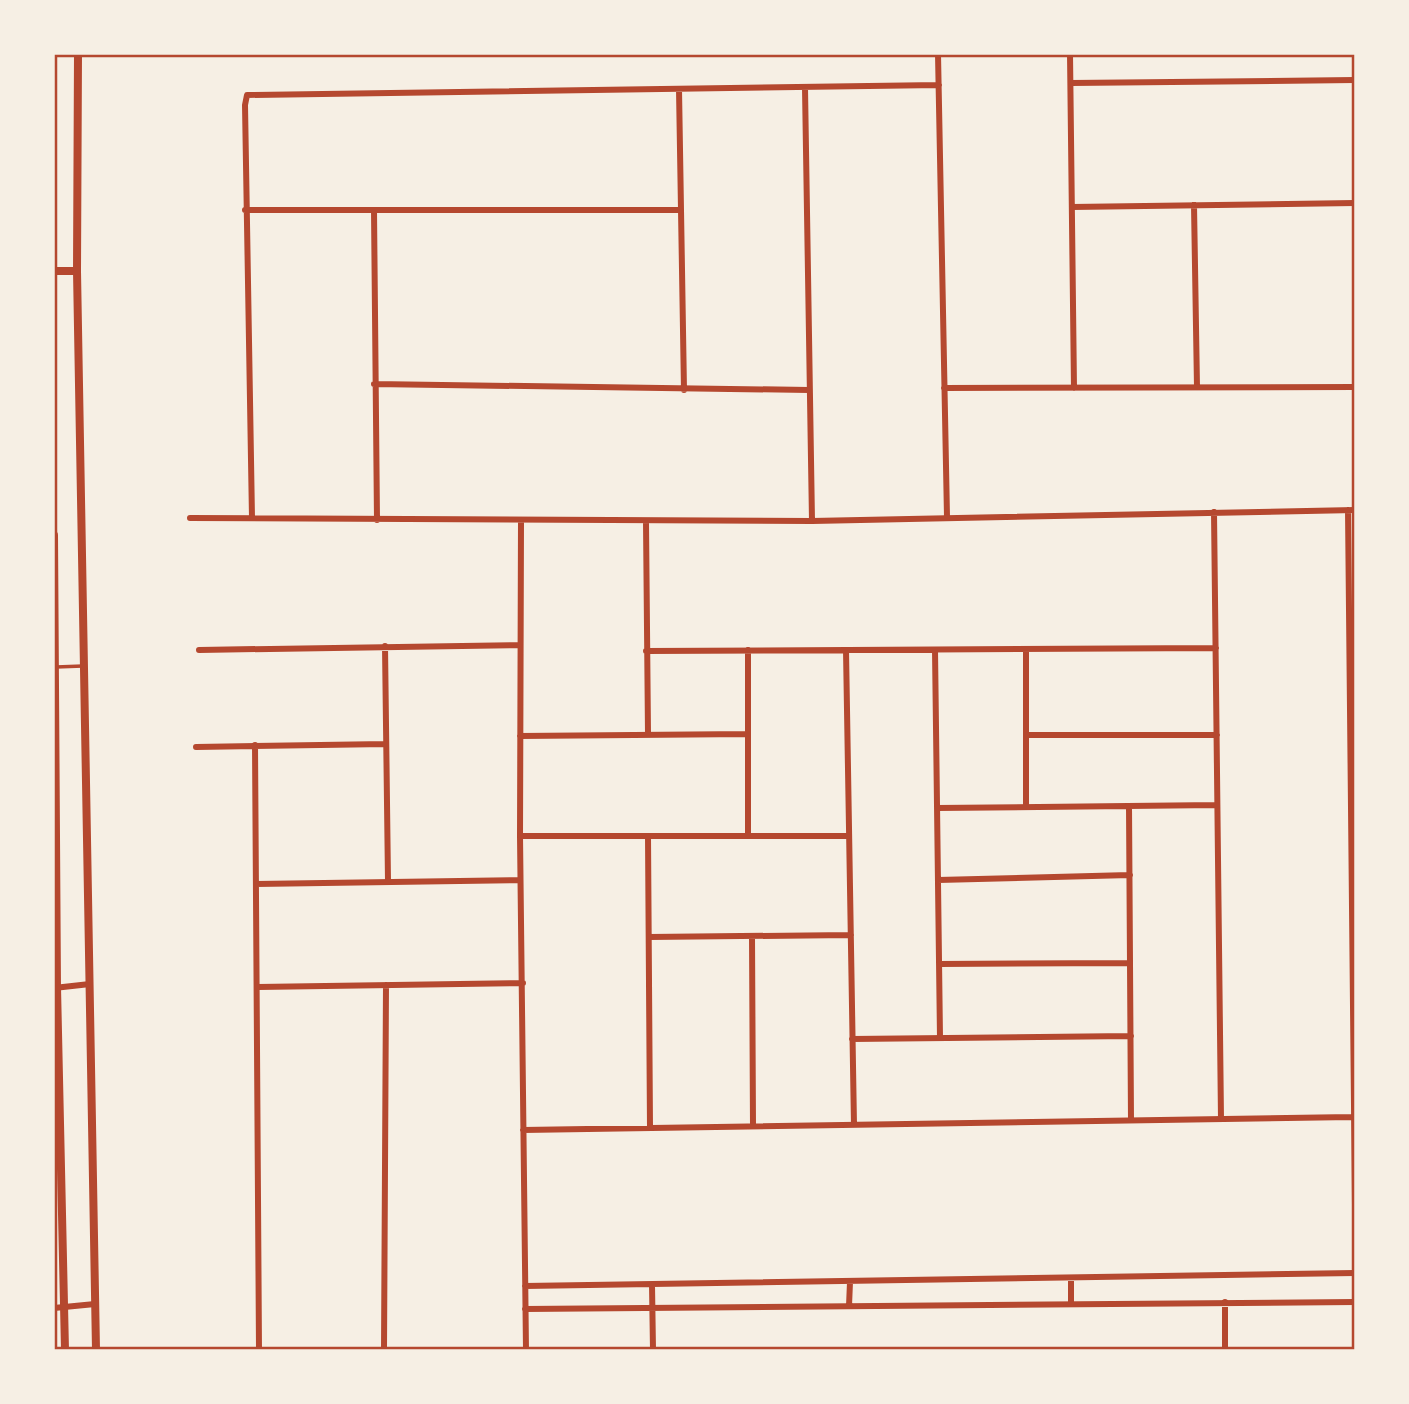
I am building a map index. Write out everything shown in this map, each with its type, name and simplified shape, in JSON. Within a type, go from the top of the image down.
[{"type":"street","points":[[78,54],[77,271],[96,1350]]},
{"type":"street","points":[[938,54],[947,517]]},
{"type":"street","points":[[1070,54],[1074,388]]},
{"type":"street","points":[[1071,83],[1355,80]]},
{"type":"street","points":[[252,518],[246,211],[247,95],[939,85]]},
{"type":"street","points":[[805,88],[812,521]]},
{"type":"street","points":[[679,89],[684,390]]},
{"type":"street","points":[[1072,206],[1355,203]]},
{"type":"street","points":[[1194,205],[1198,387]]},
{"type":"street","points":[[373,210],[377,520]]},
{"type":"street","points":[[246,211],[681,211]]},
{"type":"street","points":[[54,271],[77,271]]},
{"type":"street","points":[[374,384],[809,390]]},
{"type":"street","points":[[944,388],[1355,387]]},
{"type":"street","points":[[190,518],[521,522],[812,521],[1351,510],[1352,1117],[1355,1204]]},
{"type":"street","points":[[1214,512],[1221,1119]]},
{"type":"street","points":[[521,522],[520,880],[526,1350]]},
{"type":"street","points":[[646,522],[648,734]]},
{"type":"street","points":[[54,535],[59,1308],[65,1350]]},
{"type":"street","points":[[199,650],[520,645]]},
{"type":"street","points":[[385,646],[388,881]]},
{"type":"street","points":[[646,651],[1216,648]]},
{"type":"street","points":[[1026,649],[1026,807]]},
{"type":"street","points":[[748,650],[748,836]]},
{"type":"street","points":[[846,650],[854,1125]]},
{"type":"street","points":[[934,650],[940,1038]]},
{"type":"street","points":[[520,736],[748,734]]},
{"type":"street","points":[[1026,736],[1217,735]]},
{"type":"street","points":[[196,747],[386,744]]},
{"type":"street","points":[[255,745],[259,1350]]},
{"type":"street","points":[[1129,806],[1131,1120]]},
{"type":"street","points":[[937,808],[1217,806]]},
{"type":"street","points":[[520,836],[849,836]]},
{"type":"street","points":[[648,836],[650,1128]]},
{"type":"street","points":[[938,880],[1130,875]]},
{"type":"street","points":[[256,884],[520,880]]},
{"type":"street","points":[[649,937],[850,935]]},
{"type":"street","points":[[752,936],[754,1126]]},
{"type":"street","points":[[939,964],[1130,963]]},
{"type":"street","points":[[258,987],[523,983]]},
{"type":"street","points":[[56,988],[90,984]]},
{"type":"street","points":[[384,1350],[386,985]]},
{"type":"street","points":[[852,1039],[1131,1036]]},
{"type":"street","points":[[523,1130],[1352,1117]]},
{"type":"street","points":[[525,1286],[1355,1273]]},
{"type":"street","points":[[1071,1278],[1071,1303]]},
{"type":"street","points":[[849,1306],[850,1282]]},
{"type":"street","points":[[652,1285],[653,1350]]},
{"type":"street","points":[[1225,1302],[1225,1350]]},
{"type":"street","points":[[525,1309],[1355,1302]]},
{"type":"street","points":[[59,1308],[95,1304]]},
{"type":"lane","points":[[55,667],[86,666]]}]
